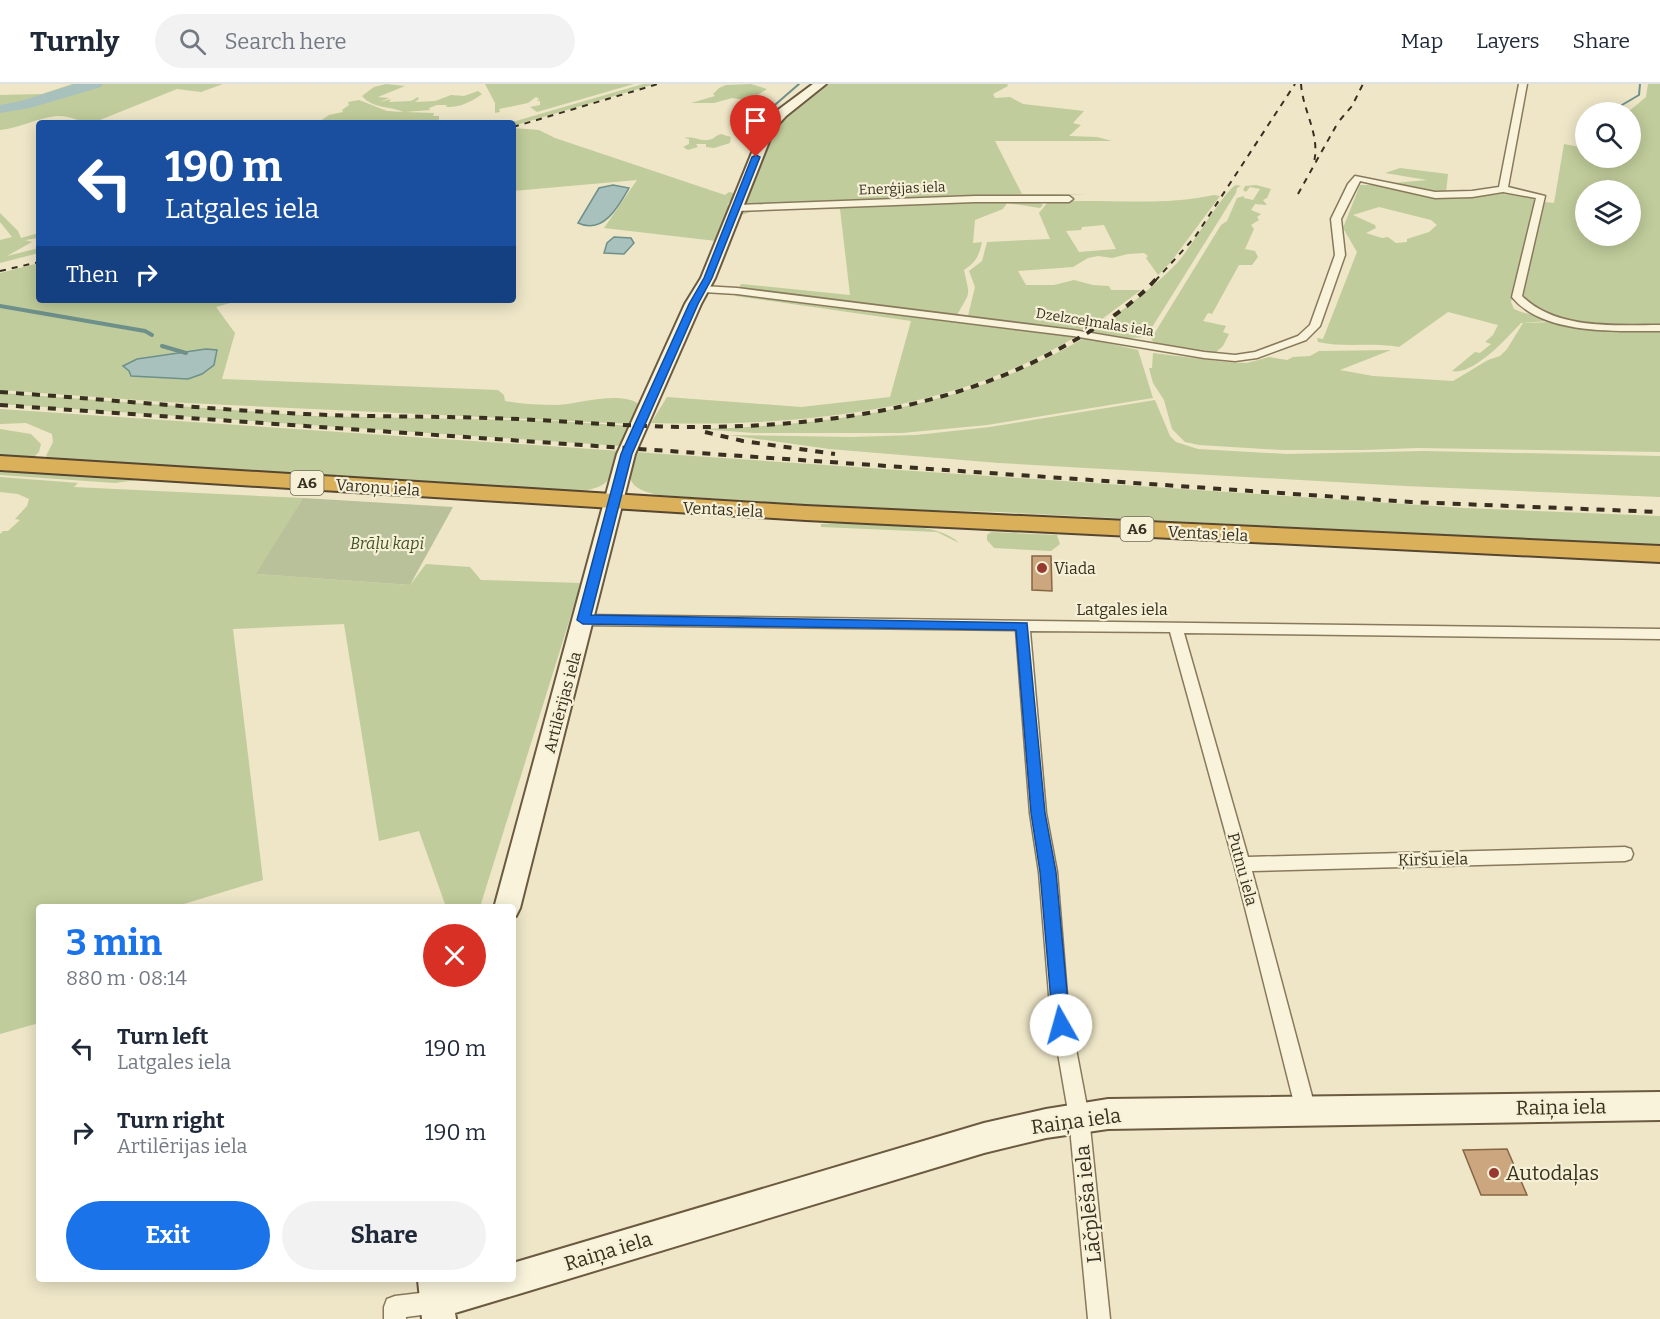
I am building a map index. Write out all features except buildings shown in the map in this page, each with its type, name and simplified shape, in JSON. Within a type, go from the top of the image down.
[{"type":"highway","name":"Varoņu iela","points":[[0,463],[613,503]]},
{"type":"highway","name":"Ventas iela","points":[[613,503],[1660,554]]},
{"type":"street","name":"Artilērijas iela","points":[[508,904],[626,454],[693,304],[703,289],[771,123],[820,84]]},
{"type":"street","points":[[1523,84],[1503,189],[1541,196],[1517,297],[1535,312],[1572,322],[1660,328]]},
{"type":"street","name":"Dzelzceļmalas iela","points":[[703,289],[749,292],[1073,333],[1204,355],[1247,357],[1290,344],[1313,329],[1339,262],[1341,248],[1335,228],[1336,219],[1352,184],[1358,178],[1435,195],[1472,194],[1503,189]]},
{"type":"street","name":"Enerģijas iela","points":[[736,208],[975,199],[1069,199]]},
{"type":"street","name":"Latgales iela","points":[[583,620],[1655,634]]},
{"type":"street","name":"Lāčplēša iela","points":[[1023,626],[1038,813],[1048,872],[1059,1007],[1079,1117],[1099,1319]]},
{"type":"street","name":"Putnu iela","points":[[1176,628],[1242,864],[1306,1111]]},
{"type":"street","points":[[1655,634],[1660,647]]},
{"type":"street","name":"Ķiršu iela","points":[[1242,864],[1625,854]]},
{"type":"street","name":"Raiņa iela","points":[[516,1279],[984,1138],[1048,1122],[1079,1117],[1108,1114],[1660,1106]]},
{"type":"street","name":"Raiņa iela","points":[[436,1300],[505,1282]]},
{"type":"street","points":[[395,1319],[395,1307],[436,1300]]},
{"type":"green space","points":[[72,84],[223,84],[201,92],[177,89],[100,120],[78,120],[57,116],[0,130],[0,95],[42,94]]},
{"type":"green space","points":[[386,84],[405,86],[378,97],[389,98],[380,102],[391,99],[389,102],[411,101],[418,97],[419,99],[415,102],[435,101],[451,95],[464,96],[478,91],[482,94],[460,105],[446,107],[447,105],[437,105],[429,108],[430,110],[405,112],[434,113],[433,116],[439,116],[439,120],[322,120],[329,115],[343,112],[342,110],[349,105],[348,102],[359,100],[387,111],[403,112],[366,100],[362,96],[374,87]]},
{"type":"green space","points":[[485,84],[634,84],[537,112],[530,107],[540,105],[536,97],[528,103],[499,109],[500,112],[495,113],[495,103]]},
{"type":"green space","points":[[643,84],[655,84],[516,125],[516,121]]},
{"type":"green space","points":[[751,84],[767,89],[756,96],[745,97],[746,100],[732,98],[714,103],[691,103],[715,96],[713,94],[719,88],[726,85]]},
{"type":"green space","points":[[823,84],[1007,84],[1008,86],[993,94],[995,98],[1010,97],[1023,104],[1084,111],[1073,123],[1081,125],[1069,136],[1097,137],[1112,141],[995,141],[1022,194],[1088,194],[744,205],[755,171],[760,169],[756,167],[773,125]]},
{"type":"green space","points":[[1648,84],[1660,84],[1660,325],[1587,323],[1543,313],[1522,298],[1545,202],[1554,203],[1564,144],[1575,146],[1575,168],[1641,168],[1640,102],[1646,97]]},
{"type":"green space","points":[[516,128],[539,130],[555,138],[725,195],[729,192],[737,194],[727,205],[732,204],[716,241],[604,228],[637,180],[516,191]]},
{"type":"green space","points":[[721,134],[731,137],[730,143],[714,148],[706,147],[706,144],[696,144],[698,147],[688,150],[683,147],[689,144],[689,139],[684,138],[708,140]]},
{"type":"green space","points":[[1400,168],[1448,174],[1446,193],[1416,190],[1394,183],[1427,180],[1385,173]]},
{"type":"green space","points":[[1236,185],[1241,186],[1237,188],[1146,337],[1127,338],[1091,332],[1136,299],[1178,262],[1224,197]]},
{"type":"green space","points":[[1256,185],[1271,189],[1267,198],[1263,200],[1267,205],[1255,204],[1251,210],[1261,214],[1257,217],[1259,220],[1251,225],[1254,229],[1245,249],[1255,251],[1258,257],[1252,265],[1239,265],[1212,314],[1208,313],[1203,321],[1226,326],[1223,332],[1229,334],[1223,346],[1215,353],[1155,344],[1151,339],[1221,225],[1227,221],[1237,198],[1244,196],[1244,198],[1253,200],[1260,189],[1250,187],[1246,192],[1243,190],[1245,186]]},
{"type":"green space","points":[[1360,185],[1374,185],[1415,194],[1458,197],[1503,194],[1532,198],[1535,200],[1535,206],[1511,302],[1514,309],[1549,321],[1521,323],[1480,362],[1460,371],[1452,371],[1475,352],[1480,353],[1491,344],[1485,342],[1493,335],[1498,325],[1448,312],[1399,347],[1318,342],[1317,338],[1323,339],[1357,252],[1343,228]],"holes":[[[1379,207],[1431,220],[1437,225],[1429,232],[1407,239],[1407,242],[1396,243],[1388,237],[1382,238],[1366,233],[1376,228],[1375,225],[1353,215]]]},
{"type":"green space","points":[[1220,196],[1170,263],[1158,275],[1144,253],[1112,258],[1098,256],[1088,258],[1073,267],[1018,271],[1026,285],[1054,285],[1074,280],[1109,286],[1111,290],[1141,290],[1086,331],[968,316],[975,287],[969,271],[982,261],[987,242],[1050,239],[1039,213],[1048,202],[1193,199]],"holes":[[[1104,225],[1116,249],[1079,252],[1066,231]]]},
{"type":"green space","points":[[990,200],[1039,202],[1043,205],[1040,208],[1007,203],[1003,209],[975,220],[973,243],[982,242],[976,258],[964,270],[968,294],[957,315],[739,288],[741,284],[850,295],[840,209],[758,210],[737,216],[742,211],[750,209]]},
{"type":"green space","points":[[0,213],[18,231],[21,238],[36,234],[36,238],[25,240],[32,242],[7,256],[36,249],[36,254],[0,263],[0,240],[12,237],[0,222]]},
{"type":"green space","points":[[36,264],[36,303],[230,303],[216,307],[235,333],[222,379],[498,390],[504,395],[505,401],[518,403],[557,405],[613,398],[633,401],[641,406],[634,424],[165,402],[0,390],[0,273]],"holes":[[[214,349],[209,370],[188,379],[130,376],[129,371],[137,359]]]},
{"type":"green space","points":[[736,294],[1075,337],[1027,363],[977,383],[924,399],[870,410],[815,418],[760,422],[651,423],[667,397],[801,407],[890,397],[911,321],[735,296]]},
{"type":"green space","points":[[1554,322],[1660,330],[1660,452],[1418,448],[1281,450],[1199,445],[1185,442],[1172,429],[1164,400],[1153,383],[1149,368],[1152,368],[1153,353],[1247,363],[1269,357],[1287,360],[1293,357],[1310,356],[1319,351],[1391,350],[1340,370],[1373,376],[1453,381],[1488,360],[1500,356],[1523,323]]},
{"type":"green space","points":[[1084,338],[1138,350],[1153,398],[987,425],[902,433],[754,433],[700,429],[800,423],[898,408],[993,381],[1039,362]]},
{"type":"green space","points":[[0,393],[313,416],[556,421],[632,426],[621,446],[0,404]]},
{"type":"green space","points":[[1155,400],[1170,436],[1176,442],[1198,449],[1287,454],[1424,451],[1660,456],[1660,497],[1405,486],[999,463],[829,449],[729,435],[851,437],[916,435],[990,427]]},
{"type":"green space","points":[[0,409],[621,451],[609,479],[599,487],[581,491],[51,460],[46,456],[53,442],[52,434],[26,423],[0,424]]},
{"type":"green space","points":[[0,429],[31,434],[41,444],[39,452],[33,458],[0,457]]},
{"type":"green space","points":[[634,452],[1464,508],[1660,516],[1660,549],[1541,540],[999,512],[863,508],[658,495],[640,489],[631,481],[630,469]]},
{"type":"green space","points":[[0,470],[144,479],[115,483],[0,475]]},
{"type":"green space","points":[[0,477],[78,483],[74,487],[303,498],[257,574],[410,585],[426,564],[470,567],[481,580],[581,583],[481,904],[445,904],[419,831],[379,841],[344,624],[233,629],[263,880],[184,904],[36,904],[36,1024],[0,1034],[0,534],[8,531],[20,520],[15,519],[27,506],[29,499],[18,494],[0,492]]},
{"type":"green space","name":"Brāļu kapi","points":[[303,498],[453,507],[410,585],[256,574]]},
{"type":"green space","points":[[821,524],[892,524],[923,528],[938,531],[950,536],[959,543],[937,532],[821,527]]},
{"type":"green space","points":[[991,532],[1057,535],[1060,544],[1051,551],[994,548],[987,540],[987,535]]},
{"type":"water","points":[[613,185],[629,188],[609,217],[595,225],[587,226],[578,223],[599,188]]},
{"type":"water","points":[[614,237],[631,238],[634,243],[624,254],[604,253],[607,243]]},
{"type":"water","points":[[206,349],[217,350],[214,365],[202,374],[188,379],[131,376],[123,366],[137,359]]},
{"type":"waterway","points":[[0,109],[25,105],[72,89],[96,84]]},
{"type":"waterway","points":[[753,124],[799,84]]},
{"type":"waterway","points":[[1627,102],[1639,95],[1640,84]]},
{"type":"waterway","points":[[0,306],[145,331],[152,335]]},
{"type":"waterway","points":[[162,346],[186,353]]},
{"type":"railway","points":[[516,126],[658,84]]},
{"type":"railway","points":[[1155,281],[1195,237],[1295,84]]},
{"type":"railway","points":[[1301,84],[1314,135],[1313,166]]},
{"type":"railway","points":[[1340,120],[1352,106],[1363,84]]},
{"type":"railway","points":[[1298,194],[1336,126]]},
{"type":"railway","points":[[0,271],[36,263]]},
{"type":"railway","points":[[0,392],[328,415],[491,418],[669,427],[788,423],[835,418],[928,400],[1017,370],[1098,326],[1135,300],[1156,279]]},
{"type":"railway","points":[[0,405],[1411,502],[1660,512]]},
{"type":"railway","points":[[705,432],[743,441],[835,454]]},
{"type":"place","name":"Viada","points":[[1042,568]]},
{"type":"place","name":"Autodaļas","points":[[1494,1173]]},
{"type":"route","points":[[756,157],[708,278],[693,304],[653,398],[626,454],[583,620],[1023,626],[1038,813],[1048,872],[1061,1025]]}]
